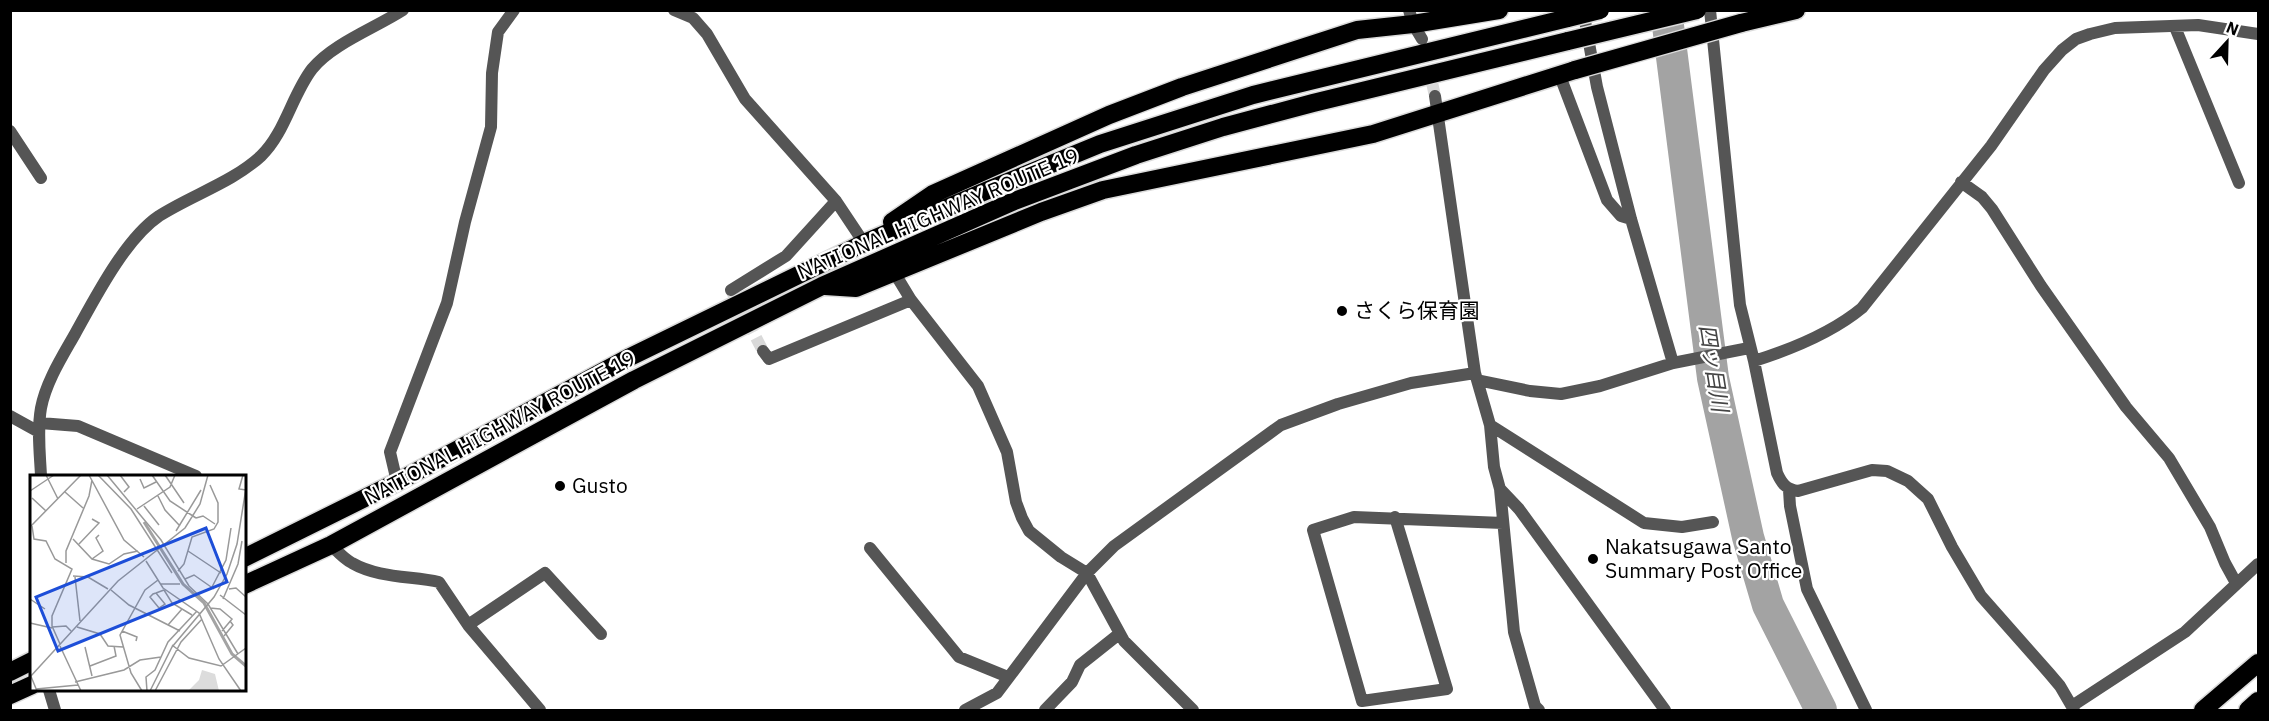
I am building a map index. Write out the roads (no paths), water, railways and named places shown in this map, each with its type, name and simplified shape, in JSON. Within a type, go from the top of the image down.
[{"type":"highway","points":[[864,243],[933,194],[1109,115],[1182,87],[1357,30],[1415,24],[1498,10]]},
{"type":"highway","name":"NATIONAL HIGHWAY ROUTE 19","points":[[246,554],[397,482],[630,357],[864,243],[1100,144],[1242,98],[1575,14],[1600,10]]},
{"type":"highway","name":"NATIONAL HIGHWAY ROUTE 19","points":[[246,584],[331,545],[634,380],[822,286],[1012,202],[1158,148],[1224,127],[1313,103],[1697,10]]},
{"type":"highway","points":[[822,286],[856,288],[1041,212],[1103,190],[1373,134],[1437,104],[1568,73],[1741,23],[1797,10]]},
{"type":"highway","points":[[10,672],[30,662]]},
{"type":"highway","points":[[2203,711],[2259,663]]},
{"type":"highway","points":[[10,696],[30,687]]},
{"type":"highway","points":[[2248,711],[2259,701]]},
{"type":"street","points":[[41,475],[42,407],[51,378],[98,292],[134,241],[158,217],[254,162],[269,147],[312,69],[336,48],[380,26],[403,10]]},
{"type":"street","points":[[397,482],[390,452],[447,303],[465,222],[491,127],[492,73],[498,32],[514,10]]},
{"type":"street","points":[[674,10],[693,18],[708,34],[745,99],[836,201],[864,243]]},
{"type":"street","points":[[1710,10],[1740,305],[1777,473],[1782,483],[1789,490],[1798,491],[1872,470],[1887,471],[1908,481],[1928,499],[1952,547],[1981,596],[2049,673],[2073,708],[2185,632],[2259,564]]},
{"type":"street","points":[[1575,14],[1597,87],[1631,219],[1677,363]]},
{"type":"street","points":[[1754,361],[1779,353],[1849,319],[1862,308],[1991,146],[2044,70],[2062,50],[2076,39],[2115,28],[2198,25],[2259,34]]},
{"type":"street","points":[[2175,27],[2239,183]]},
{"type":"street","points":[[1568,73],[1607,200],[1621,216],[1631,219]]},
{"type":"street","points":[[1437,104],[1476,377],[1491,425],[1494,467],[1500,489],[1514,632],[1535,706],[1539,711]]},
{"type":"street","points":[[10,131],[41,178]]},
{"type":"street","points":[[1961,182],[1992,209],[2040,286],[2126,407],[2169,458],[2210,527],[2236,583]]},
{"type":"street","points":[[731,290],[786,256],[836,201]]},
{"type":"street","points":[[894,272],[911,300],[978,386],[1007,452],[1016,502],[1029,531],[1061,557],[1086,573],[1119,634],[1193,711]]},
{"type":"street","points":[[763,351],[769,359],[911,300]]},
{"type":"street","points":[[965,711],[997,693],[1086,573],[1114,546],[1133,530],[1281,425],[1338,404],[1411,383],[1476,377],[1530,391],[1561,394],[1600,386],[1677,363],[1749,348]]},
{"type":"street","points":[[10,416],[40,428],[78,426],[191,475]]},
{"type":"street","points":[[1491,425],[1644,523],[1682,527],[1713,522]]},
{"type":"street","points":[[1500,489],[1519,508],[1665,711]]},
{"type":"street","points":[[1789,490],[1790,506],[1807,589],[1866,711]]},
{"type":"street","points":[[1395,518],[1447,689],[1362,701],[1313,530],[1354,517],[1395,518],[1503,523]]},
{"type":"street","points":[[331,545],[352,563],[381,574],[439,582],[450,595],[468,625],[540,711]]},
{"type":"street","points":[[870,548],[958,657],[1008,677]]},
{"type":"street","points":[[468,625],[545,573],[601,634]]},
{"type":"street","points":[[1045,711],[1072,682],[1080,665],[1119,634]]},
{"type":"street","points":[[49,691],[55,711]]},
{"type":"waterway","name":"四ッ目川","points":[[1666,10],[1713,378],[1748,537],[1768,605],[1821,710]]},
{"type":"tunnel","points":[[1424,47],[1435,96]]},
{"type":"tunnel","points":[[731,290],[763,351]]},
{"type":"place","name":"さくら保育園","points":[[1342,311]]},
{"type":"place","name":"Gusto","points":[[560,486]]},
{"type":"place","name":"Nakatsugawa Santo Summary Post Office","points":[[1593,559]]}]
